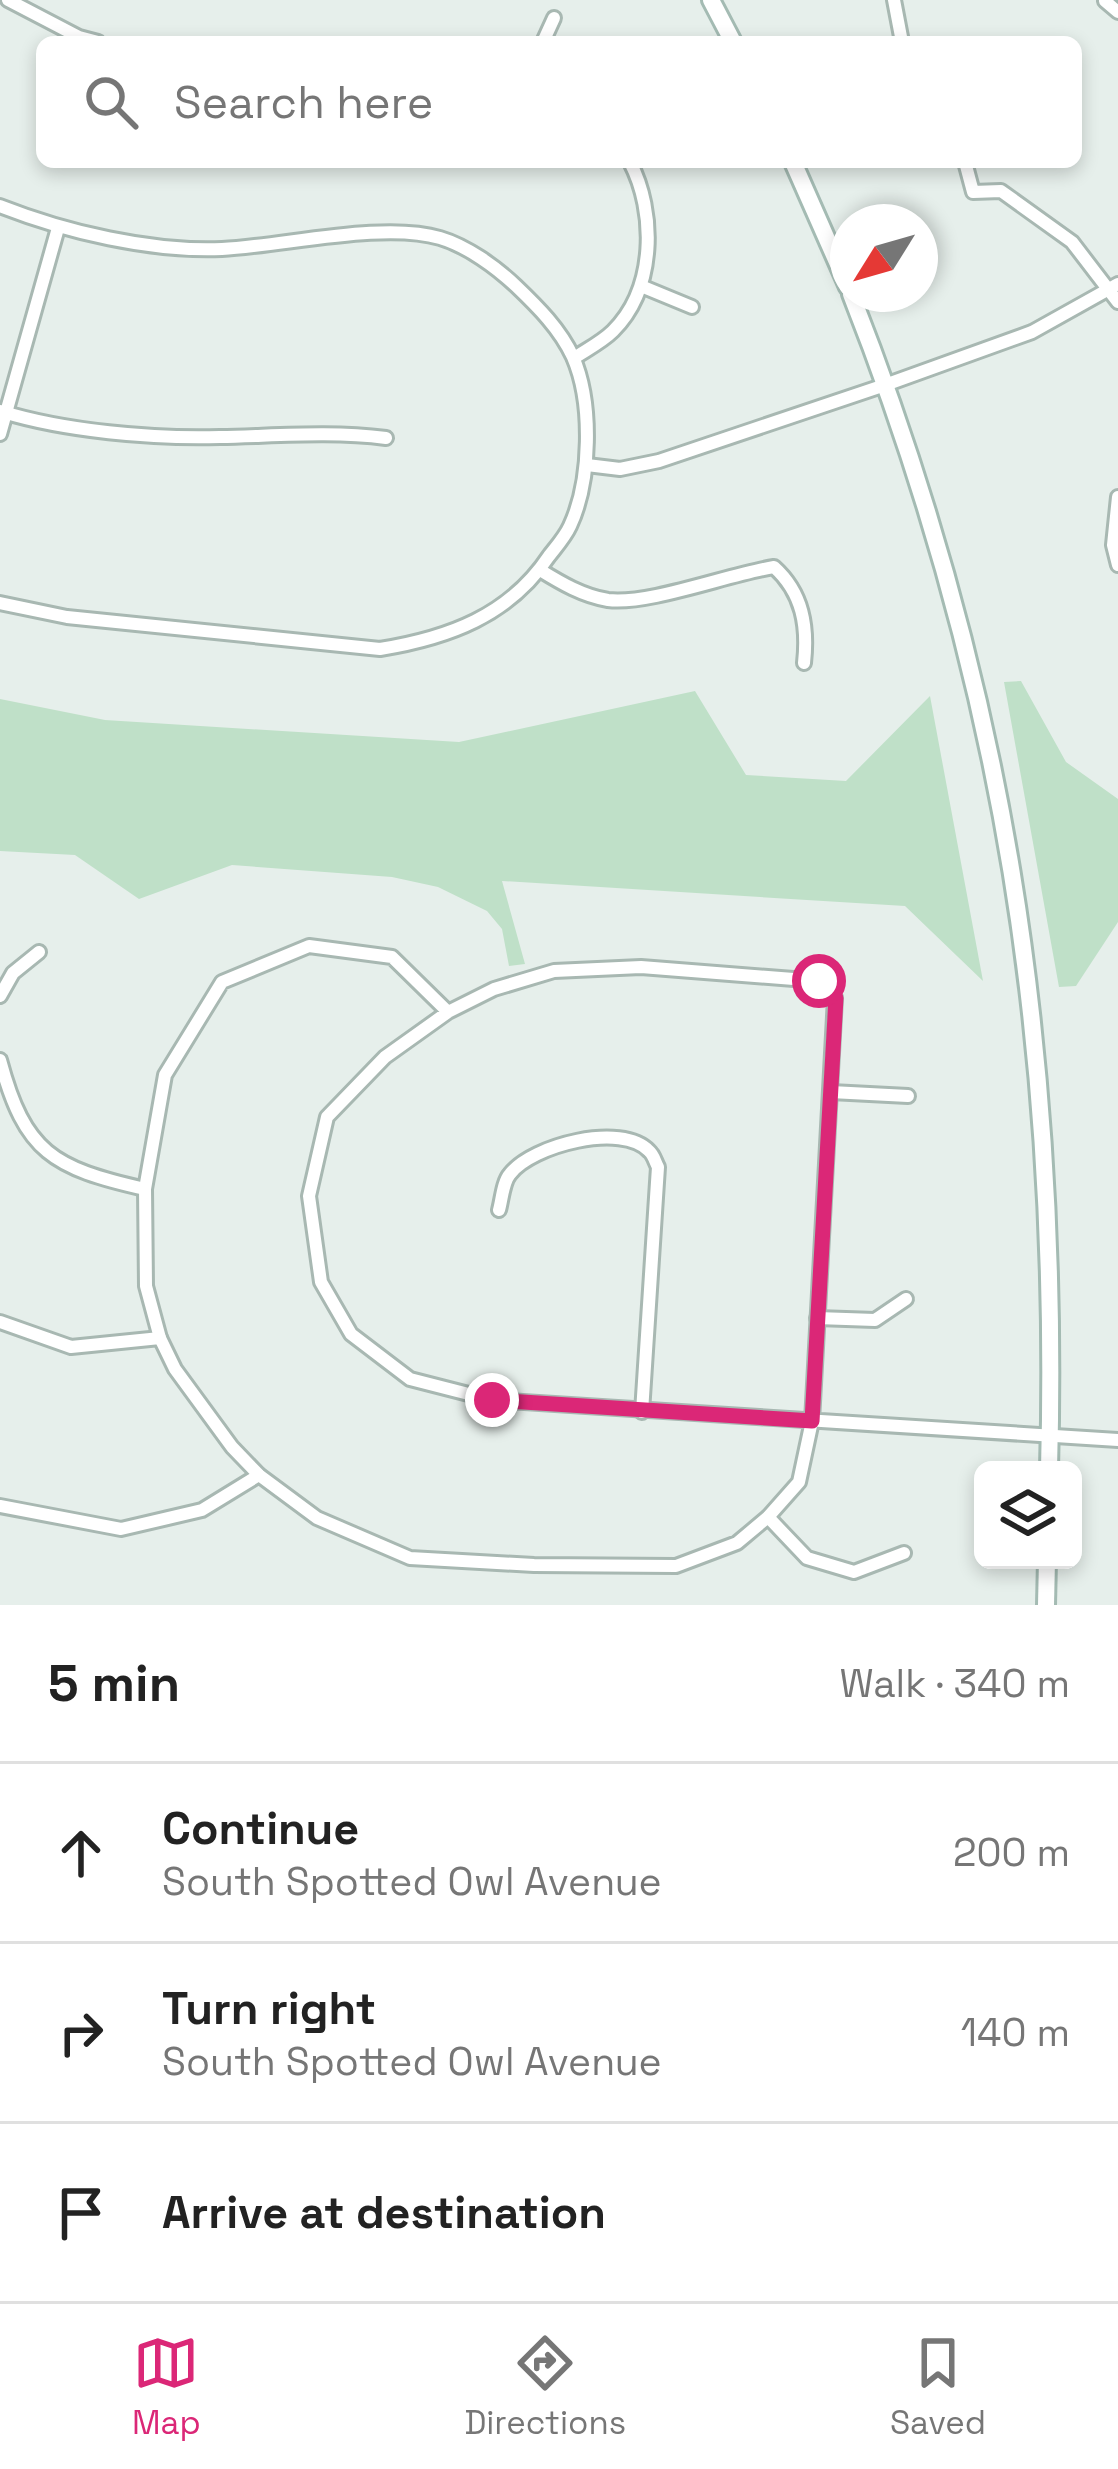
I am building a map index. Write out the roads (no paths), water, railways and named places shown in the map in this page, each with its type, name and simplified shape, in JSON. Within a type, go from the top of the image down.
[{"type":"main road","points":[[712,0],[731,36]]},
{"type":"main road","points":[[796,168],[830,247]]},
{"type":"main road","points":[[857,312],[960,623],[994,763],[1016,882],[1043,1109],[1049,1461]]},
{"type":"main road","points":[[1046,1605],[1047,1569]]},
{"type":"street","points":[[8,0],[77,36]]},
{"type":"street","points":[[894,0],[901,36]]},
{"type":"street","points":[[1105,2],[1118,12]]},
{"type":"street","points":[[546,36],[554,18]]},
{"type":"street","points":[[574,358],[614,330],[641,286],[649,228],[641,184],[632,168]]},
{"type":"street","points":[[587,465],[620,470],[659,461],[1032,332],[1115,292],[1072,242],[1001,191],[973,192],[967,168]]},
{"type":"street","points":[[0,206],[58,229],[217,249],[390,232],[440,238],[497,268],[546,314],[574,358],[586,414],[587,465],[570,526],[540,570],[503,604],[466,628],[425,642],[380,649],[67,617],[0,603]]},
{"type":"street","points":[[0,434],[58,229]]},
{"type":"street","points":[[641,286],[692,307]]},
{"type":"street","points":[[3,412],[113,432],[214,438],[343,432],[386,438]]},
{"type":"street","points":[[1118,497],[1113,545],[1118,565]]},
{"type":"street","points":[[540,570],[570,589],[611,600],[669,592],[774,567],[788,580],[808,630],[804,663]]},
{"type":"street","points":[[448,1012],[392,958],[309,946],[222,982],[165,1075],[145,1190],[146,1286],[160,1338],[206,1413],[260,1475],[317,1518],[410,1558],[676,1566],[737,1543],[799,1482],[812,1421],[836,998],[819,981],[640,968],[554,971],[494,989],[448,1012],[385,1057],[327,1117],[309,1196],[321,1282],[351,1334],[410,1379],[492,1400],[642,1412],[812,1421],[1050,1438],[1118,1440]]},
{"type":"street","points":[[0,996],[13,973],[39,952]]},
{"type":"street","points":[[0,1060],[13,1106],[42,1151],[90,1177],[145,1190]]},
{"type":"street","points":[[831,1092],[908,1096]]},
{"type":"street","points":[[499,1210],[509,1174],[537,1154],[568,1142],[600,1138],[625,1139],[649,1149],[658,1167],[642,1412]]},
{"type":"street","points":[[817,1318],[875,1320],[906,1299]]},
{"type":"street","points":[[0,1322],[71,1347],[160,1338]]},
{"type":"street","points":[[0,1506],[122,1529],[202,1510],[260,1475]]},
{"type":"street","points":[[768,1517],[807,1558],[854,1572],[904,1553]]}]
